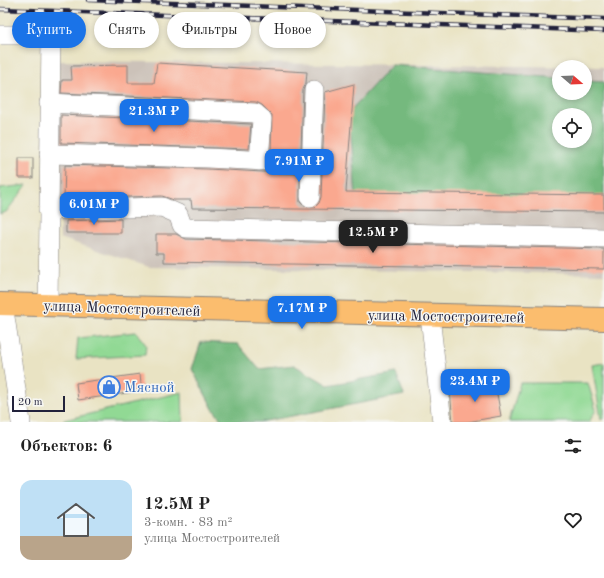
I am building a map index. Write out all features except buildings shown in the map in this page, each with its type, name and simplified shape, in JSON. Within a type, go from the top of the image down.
[{"type":"main road","name":"улица Мостостроителей","points":[[2,304],[430,316],[604,319]]},
{"type":"street","points":[[0,35],[51,35],[48,306]]},
{"type":"street","points":[[310,197],[310,163],[314,90]]},
{"type":"street","points":[[50,103],[254,114],[262,119],[259,160]]},
{"type":"street","points":[[49,154],[259,160],[310,163]]},
{"type":"street","points":[[48,210],[162,207],[178,214],[182,225],[186,228],[604,238]]},
{"type":"street","points":[[2,304],[21,422]]},
{"type":"street","points":[[430,316],[442,422]]},
{"type":"shaded area","points":[[59,61],[552,66],[552,100],[592,100],[592,67],[604,67],[604,274],[149,267],[60,238]]},
{"type":"green space","points":[[392,65],[552,77],[552,100],[592,100],[592,81],[604,82],[604,207],[356,196],[349,112]]},
{"type":"green space","points":[[27,185],[6,212],[0,214],[0,188]]},
{"type":"green space","points":[[136,332],[146,345],[145,355],[76,359],[78,338]]},
{"type":"green space","points":[[201,342],[238,344],[259,369],[294,365],[328,385],[396,373],[404,395],[260,422],[223,422],[213,409],[192,369]]},
{"type":"green space","points":[[604,363],[604,419],[601,419],[592,365]]},
{"type":"green space","points":[[520,383],[588,383],[596,410],[589,422],[509,422]]},
{"type":"green space","points":[[182,392],[183,422],[64,422],[64,420]]},
{"type":"railway","points":[[88,0],[604,19]]},
{"type":"railway","points":[[0,9],[604,31]]},
{"type":"place","name":"Мясной","points":[[109,387]]}]
